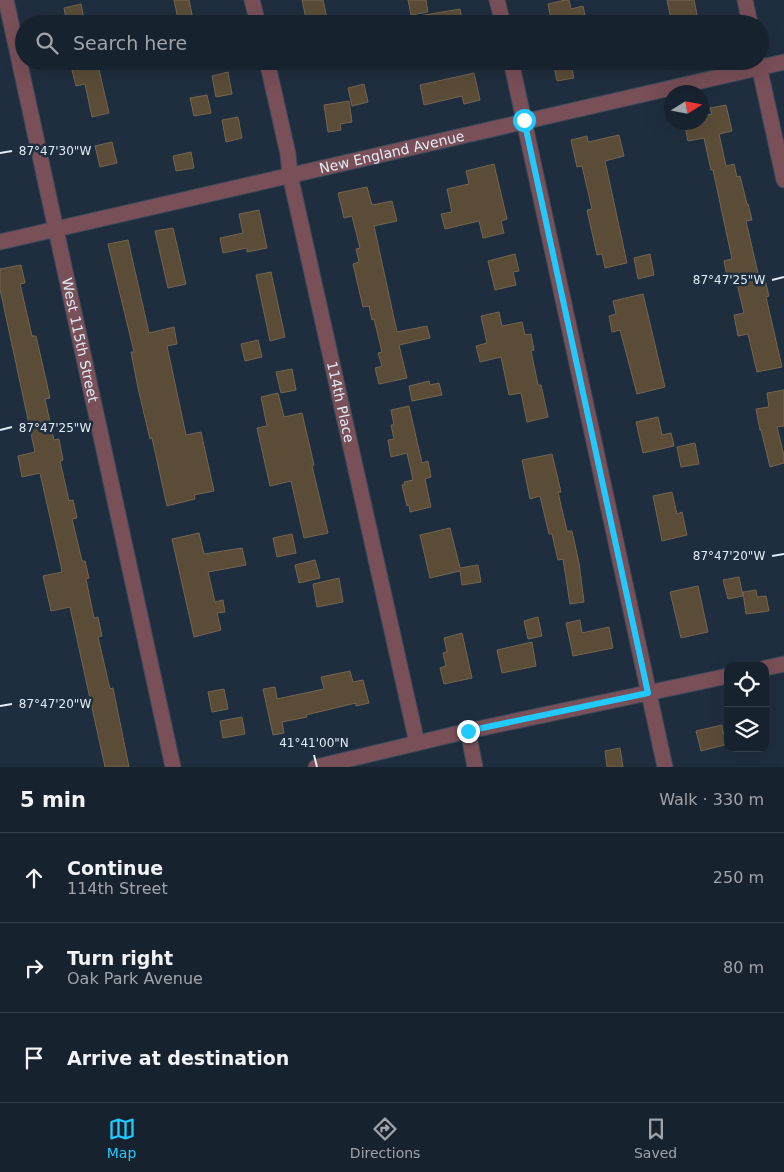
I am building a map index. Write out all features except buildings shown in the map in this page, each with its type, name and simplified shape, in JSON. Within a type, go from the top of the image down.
[{"type":"street","name":"West 115th Street","points":[[6,0],[15,41]]},
{"type":"street","points":[[252,0],[256,15]]},
{"type":"street","points":[[497,0],[501,15]]},
{"type":"street","points":[[745,0],[748,15]]},
{"type":"street","name":"New England Avenue","points":[[769,63],[784,62]]},
{"type":"street","name":"West 115th Street","points":[[21,70],[173,767]]},
{"type":"street","name":"114th Place","points":[[269,70],[288,154],[290,175],[417,743]]},
{"type":"street","points":[[513,70],[665,767]]},
{"type":"street","name":"New England Avenue","points":[[0,242],[734,70]]},
{"type":"street","points":[[760,70],[784,180]]},
{"type":"street","points":[[769,667],[784,664]]},
{"type":"street","points":[[316,767],[468,731],[724,677]]},
{"type":"street","points":[[468,731],[475,767]]},
{"type":"route","points":[[468,731],[648,693],[524,120]]}]
